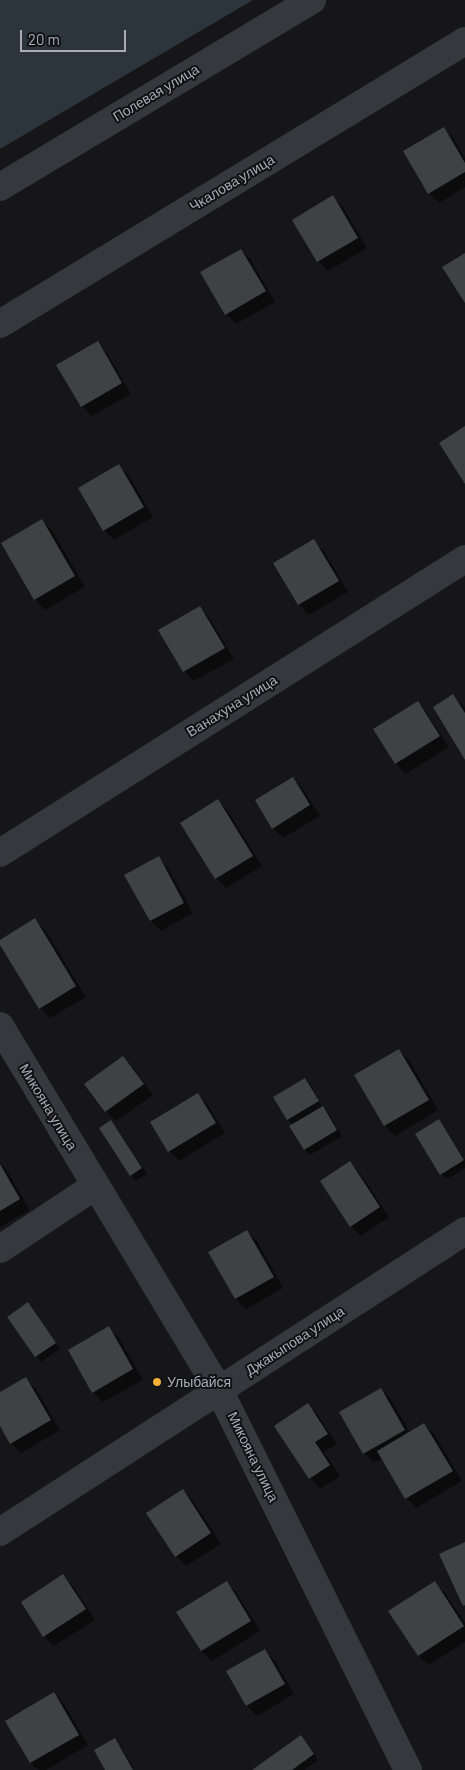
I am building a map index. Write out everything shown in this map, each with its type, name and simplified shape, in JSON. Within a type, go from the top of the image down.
[{"type":"street","name":"Полевая улица","points":[[0,186],[312,0]]},
{"type":"street","name":"Чкалова улица","points":[[0,324],[465,41]]},
{"type":"street","name":"Ванахуна улица","points":[[0,853],[465,559]]},
{"type":"street","name":"Микояна улица","points":[[0,1026],[219,1390],[408,1770]]},
{"type":"street","points":[[0,1249],[96,1186]]},
{"type":"street","name":"Джакыпова улица","points":[[0,1532],[465,1231]]},
{"type":"shaded area","points":[[0,0],[253,0],[0,149]]},
{"type":"building","points":[[444,127],[465,163],[465,172],[428,194],[403,151]]},
{"type":"building","points":[[333,195],[358,238],[317,262],[292,220]]},
{"type":"building","points":[[241,249],[266,291],[225,315],[200,272]]},
{"type":"building","points":[[465,253],[465,303],[442,267]]},
{"type":"building","points":[[98,341],[122,383],[81,407],[56,365]]},
{"type":"building","points":[[465,426],[465,484],[439,443]]},
{"type":"building","points":[[119,464],[144,507],[103,531],[78,488]]},
{"type":"building","points":[[42,519],[75,576],[34,600],[1,543]]},
{"type":"building","points":[[314,539],[339,581],[298,605],[273,563]]},
{"type":"building","points":[[200,606],[225,648],[183,672],[158,630]]},
{"type":"building","points":[[453,694],[465,713],[465,760],[433,707]]},
{"type":"building","points":[[418,701],[440,736],[395,764],[373,729]]},
{"type":"building","points":[[293,777],[310,805],[272,829],[255,800]]},
{"type":"building","points":[[218,799],[253,856],[215,879],[180,823]]},
{"type":"building","points":[[159,856],[184,903],[150,921],[124,875]]},
{"type":"building","points":[[35,918],[76,986],[39,1009],[0,945],[0,940]]},
{"type":"building","points":[[399,1049],[429,1100],[384,1126],[354,1075]]},
{"type":"building","points":[[123,1056],[144,1084],[105,1112],[84,1084]]},
{"type":"building","points":[[305,1078],[319,1101],[287,1120],[273,1097]]},
{"type":"building","points":[[198,1093],[216,1123],[168,1152],[150,1122]]},
{"type":"building","points":[[323,1106],[337,1130],[304,1150],[289,1126]]},
{"type":"building","points":[[439,1119],[464,1160],[440,1175],[415,1134]]},
{"type":"building","points":[[111,1120],[142,1168],[130,1176],[99,1128]]},
{"type":"building","points":[[350,1161],[380,1207],[350,1227],[320,1181]]},
{"type":"building","points":[[0,1164],[20,1199],[0,1211]]},
{"type":"building","points":[[247,1230],[274,1277],[235,1299],[208,1252]]},
{"type":"building","points":[[28,1302],[56,1343],[35,1357],[7,1317]]},
{"type":"building","points":[[109,1326],[133,1369],[92,1393],[68,1350]]},
{"type":"building","points":[[26,1377],[51,1420],[10,1444],[0,1426],[0,1392]]},
{"type":"building","points":[[381,1388],[405,1430],[363,1454],[339,1412]]},
{"type":"building","points":[[308,1403],[328,1434],[315,1442],[330,1465],[309,1479],[274,1426]]},
{"type":"building","points":[[424,1423],[453,1471],[405,1499],[377,1451]]},
{"type":"building","points":[[183,1489],[211,1533],[175,1557],[146,1513]]},
{"type":"building","points":[[465,1542],[465,1605],[463,1606],[439,1554]]},
{"type":"building","points":[[63,1574],[86,1609],[43,1637],[21,1602]]},
{"type":"building","points":[[227,1581],[251,1621],[201,1651],[176,1612]]},
{"type":"building","points":[[435,1581],[464,1626],[418,1656],[388,1611]]},
{"type":"building","points":[[265,1649],[285,1684],[246,1706],[226,1671]]},
{"type":"building","points":[[54,1692],[79,1735],[30,1763],[5,1721]]},
{"type":"building","points":[[301,1735],[314,1754],[292,1770],[252,1770]]},
{"type":"building","points":[[115,1738],[133,1770],[105,1770],[94,1750]]},
{"type":"place","name":"Улыбайся","points":[[157,1382]]}]
